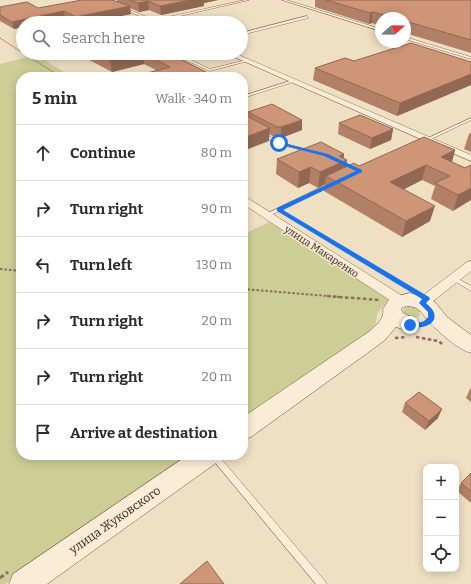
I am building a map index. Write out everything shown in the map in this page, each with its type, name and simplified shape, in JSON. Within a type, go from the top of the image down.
[{"type":"street","points":[[246,61],[471,158]]},
{"type":"street","name":"улица Макаренко","points":[[248,203],[394,303]]},
{"type":"street","points":[[248,427],[383,339],[390,330],[419,320],[453,278],[471,264]]},
{"type":"street","points":[[394,303],[410,299],[419,320]]},
{"type":"street","points":[[394,303],[399,320],[419,320],[441,331],[462,345]]},
{"type":"street","points":[[383,339],[391,321],[394,303]]},
{"type":"street","name":"улица Жуковского","points":[[23,584],[201,460]]},
{"type":"lane","points":[[181,16],[248,0]]},
{"type":"lane","points":[[282,0],[375,28]]},
{"type":"lane","points":[[123,8],[142,16]]},
{"type":"lane","points":[[248,32],[307,17]]},
{"type":"lane","points":[[411,40],[471,58]]},
{"type":"lane","points":[[188,60],[210,70],[246,61]]},
{"type":"lane","points":[[248,95],[294,81]]},
{"type":"lane","points":[[416,145],[471,119]]},
{"type":"lane","points":[[255,130],[279,143],[313,152]]},
{"type":"lane","points":[[267,215],[339,181]]},
{"type":"lane","points":[[453,278],[471,288]]},
{"type":"lane","points":[[217,460],[322,584]]},
{"type":"path","points":[[0,38],[16,48]]},
{"type":"path","points":[[34,60],[53,72]]},
{"type":"path","points":[[278,210],[419,320],[422,337],[462,345]]},
{"type":"path","points":[[0,269],[16,271]]},
{"type":"path","points":[[248,289],[386,300],[394,303]]},
{"type":"path","points":[[383,339],[395,338],[419,320]]},
{"type":"green space","points":[[16,60],[44,60],[64,72],[16,72],[16,460],[185,460],[5,584],[0,584],[0,64]]},
{"type":"green space","points":[[270,222],[390,297],[377,314],[375,329],[248,417],[248,232]]},
{"type":"green space","points":[[406,306],[414,307],[420,311],[420,316],[413,318],[405,315],[403,310]]},
{"type":"building","points":[[82,0],[112,0],[130,6],[81,16],[74,16],[64,11],[40,16],[16,16],[16,21],[12,22],[0,15],[0,7],[27,2],[38,8]]},
{"type":"building","points":[[130,0],[191,0],[160,6],[148,1],[138,3]]},
{"type":"building","points":[[326,0],[471,0],[471,40],[411,23],[411,12],[370,13]]},
{"type":"building","points":[[411,43],[471,62],[471,74],[400,103],[315,68],[345,58],[354,61],[395,48],[411,48]]},
{"type":"building","points":[[156,60],[182,60],[206,72],[151,72],[170,67]]},
{"type":"building","points":[[272,104],[302,120],[277,127],[248,112]]},
{"type":"building","points":[[360,115],[393,129],[372,138],[339,123]]},
{"type":"building","points":[[248,117],[270,128],[248,136]]},
{"type":"building","points":[[424,137],[455,150],[441,157],[465,168],[471,165],[471,188],[458,195],[435,183],[450,176],[426,165],[390,182],[435,206],[406,221],[326,176],[354,163],[359,166]]},
{"type":"building","points":[[321,142],[344,154],[339,156],[347,160],[320,172],[311,167],[299,172],[277,159]]},
{"type":"building","points":[[419,392],[442,409],[429,421],[405,403]]},
{"type":"building","points":[[471,473],[471,491],[461,483]]},
{"type":"building","points":[[207,561],[224,584],[180,584]]},
{"type":"route","points":[[279,143],[326,155],[360,171],[278,210],[427,299],[422,303],[428,307],[431,312],[431,318],[428,322],[421,325],[410,325]]}]
